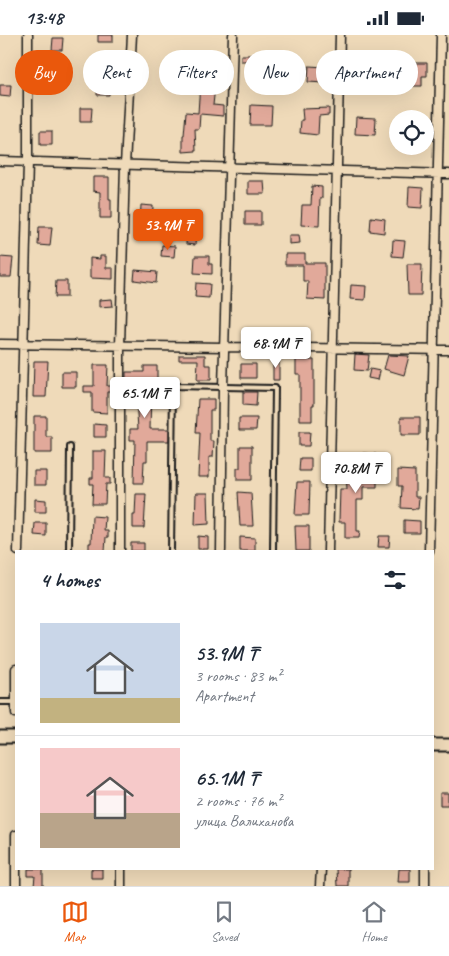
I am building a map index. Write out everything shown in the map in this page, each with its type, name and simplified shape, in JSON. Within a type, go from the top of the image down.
[{"type":"main road","points":[[0,737],[15,737]]},
{"type":"main road","points":[[434,745],[449,745]]},
{"type":"street","points":[[18,550],[28,162],[28,35]]},
{"type":"street","points":[[120,550],[120,346],[125,165],[132,35]]},
{"type":"street","points":[[221,550],[223,387],[233,35]]},
{"type":"street","points":[[328,550],[340,35]]},
{"type":"street","points":[[430,550],[441,35]]},
{"type":"street","points":[[0,161],[449,174]]},
{"type":"street","points":[[0,344],[449,350]]},
{"type":"street","points":[[16,870],[16,886]]},
{"type":"street","points":[[121,870],[121,886]]},
{"type":"street","points":[[320,886],[321,870]]},
{"type":"street","points":[[425,870],[425,886]]},
{"type":"lane","points":[[171,550],[173,386],[275,388],[273,550]]},
{"type":"lane","points":[[69,550],[70,447]]},
{"type":"lane","points":[[0,702],[15,702]]},
{"type":"building","points":[[98,35],[113,35],[113,42],[98,42]]},
{"type":"building","points":[[53,38],[63,38],[62,50],[52,50]]},
{"type":"building","points":[[241,55],[244,55],[244,61],[241,61]]},
{"type":"building","points":[[418,63],[427,63],[427,76],[422,76],[422,86],[418,86]]},
{"type":"building","points":[[309,66],[316,66],[316,82],[308,82]]},
{"type":"building","points":[[0,85],[11,85],[10,97],[0,96]]},
{"type":"building","points":[[199,95],[214,95],[213,105],[223,106],[223,116],[200,114],[199,129],[195,129],[196,151],[183,152],[186,112],[198,113]]},
{"type":"building","points":[[251,105],[272,106],[271,125],[250,125]]},
{"type":"building","points":[[80,108],[92,108],[91,122],[80,122]]},
{"type":"building","points":[[329,108],[329,115],[319,116],[318,135],[300,133],[301,120],[303,120],[302,109]]},
{"type":"building","points":[[356,117],[376,118],[375,135],[355,134]]},
{"type":"building","points":[[40,131],[52,131],[52,145],[40,145]]},
{"type":"building","points":[[93,177],[109,177],[111,218],[100,218],[100,192],[93,191]]},
{"type":"building","points":[[248,181],[264,181],[265,194],[248,194]]},
{"type":"building","points":[[312,186],[322,187],[319,226],[301,225],[302,205],[311,205]]},
{"type":"building","points":[[409,187],[423,188],[422,208],[408,207]]},
{"type":"building","points":[[141,205],[153,206],[152,226],[140,225]]},
{"type":"building","points":[[245,211],[261,211],[261,225],[245,225]]},
{"type":"building","points":[[371,217],[385,219],[384,233],[370,231]]},
{"type":"building","points":[[39,227],[52,227],[50,246],[38,245]]},
{"type":"building","points":[[187,230],[196,231],[195,245],[186,244]]},
{"type":"building","points":[[289,235],[299,235],[300,243],[289,244]]},
{"type":"building","points":[[393,240],[405,241],[403,257],[392,256]]},
{"type":"building","points":[[162,245],[175,246],[174,257],[161,256]]},
{"type":"building","points":[[285,254],[305,254],[305,263],[325,263],[325,300],[307,299],[308,281],[303,281],[303,265],[285,265]]},
{"type":"building","points":[[100,256],[106,256],[106,268],[113,268],[113,279],[90,278],[90,258],[100,259]]},
{"type":"building","points":[[195,256],[209,256],[209,264],[212,264],[212,274],[194,273]]},
{"type":"building","points":[[0,257],[13,258],[11,277],[0,277]]},
{"type":"building","points":[[407,264],[422,264],[421,295],[408,295]]},
{"type":"building","points":[[135,270],[157,272],[156,283],[134,280]]},
{"type":"building","points":[[56,281],[67,281],[67,297],[55,297]]},
{"type":"building","points":[[196,283],[210,284],[209,298],[195,297]]},
{"type":"building","points":[[351,285],[366,286],[365,300],[350,299]]},
{"type":"building","points":[[112,299],[113,306],[99,307],[99,300]]},
{"type":"building","points":[[355,354],[369,355],[367,371],[354,370]]},
{"type":"building","points":[[179,355],[205,355],[205,365],[211,365],[211,380],[197,380],[198,360],[179,360]]},
{"type":"building","points":[[388,355],[409,356],[404,375],[384,369]]},
{"type":"building","points":[[273,359],[279,359],[279,380],[273,380]]},
{"type":"building","points":[[296,360],[314,360],[312,421],[300,421],[300,374],[296,374]]},
{"type":"building","points":[[34,361],[48,361],[46,397],[33,397]]},
{"type":"building","points":[[241,364],[256,364],[256,378],[241,378]]},
{"type":"building","points":[[94,365],[108,365],[107,386],[112,386],[112,392],[107,392],[107,413],[92,412],[92,392],[84,392],[84,386],[94,386]]},
{"type":"building","points":[[144,366],[157,366],[157,392],[151,392],[150,429],[169,429],[169,441],[147,441],[147,461],[144,461],[143,483],[134,483],[135,440],[130,440],[130,429],[138,429],[136,398],[144,398],[144,385],[126,384],[126,372],[144,372]]},
{"type":"building","points":[[370,369],[380,371],[378,380],[368,378]]},
{"type":"building","points":[[62,372],[76,372],[76,387],[62,387]]},
{"type":"building","points":[[243,392],[257,392],[256,406],[243,405]]},
{"type":"building","points":[[198,399],[214,399],[214,410],[210,410],[210,441],[214,441],[213,457],[209,457],[209,477],[198,477],[200,433],[196,433]]},
{"type":"building","points":[[34,416],[46,416],[46,437],[52,437],[52,453],[34,453]]},
{"type":"building","points":[[401,417],[420,417],[420,435],[401,435]]},
{"type":"building","points":[[239,418],[257,418],[256,430],[239,430]]},
{"type":"building","points":[[94,424],[106,425],[106,437],[94,437]]},
{"type":"building","points":[[299,432],[310,432],[309,446],[299,446]]},
{"type":"building","points":[[240,446],[252,446],[252,480],[237,480],[237,468],[240,468]]},
{"type":"building","points":[[93,451],[106,451],[105,478],[110,478],[110,484],[106,484],[105,504],[92,504],[93,484],[90,484],[90,478],[93,478]]},
{"type":"building","points":[[363,453],[376,454],[375,478],[377,478],[377,487],[363,487],[363,500],[357,500],[357,531],[360,531],[359,538],[345,538],[345,522],[339,522],[340,489],[347,489],[346,472],[362,472]]},
{"type":"building","points":[[300,458],[311,458],[311,471],[299,471]]},
{"type":"building","points":[[398,470],[415,471],[415,497],[419,497],[418,509],[401,508],[402,486],[398,486]]},
{"type":"building","points":[[34,471],[46,471],[46,485],[34,485]]},
{"type":"building","points":[[297,482],[310,482],[309,515],[295,515]]},
{"type":"building","points":[[238,492],[251,493],[253,526],[240,526]]},
{"type":"building","points":[[196,493],[208,493],[209,524],[195,525]]},
{"type":"building","points":[[136,494],[146,494],[144,528],[133,528]]},
{"type":"building","points":[[35,499],[46,500],[46,512],[35,512]]},
{"type":"building","points":[[92,516],[105,517],[104,531],[108,531],[105,550],[89,550],[89,543],[91,543]]},
{"type":"building","points":[[404,520],[420,521],[420,533],[404,533]]},
{"type":"building","points":[[35,523],[46,523],[46,536],[34,535]]},
{"type":"building","points":[[295,526],[309,526],[309,550],[296,550]]},
{"type":"building","points":[[198,536],[208,537],[208,549],[198,549]]},
{"type":"building","points":[[379,536],[390,536],[389,547],[378,547]]},
{"type":"building","points":[[240,537],[255,538],[255,550],[240,550]]},
{"type":"building","points":[[131,543],[144,543],[144,550],[131,550]]},
{"type":"building","points":[[440,793],[448,793],[448,805],[440,805]]},
{"type":"building","points":[[28,870],[43,870],[43,886],[34,886],[35,876],[28,876]]},
{"type":"building","points":[[91,870],[102,870],[102,878],[91,878]]},
{"type":"building","points":[[336,870],[348,870],[348,886],[337,886]]},
{"type":"building","points":[[399,870],[410,870],[410,882],[398,882]]}]
